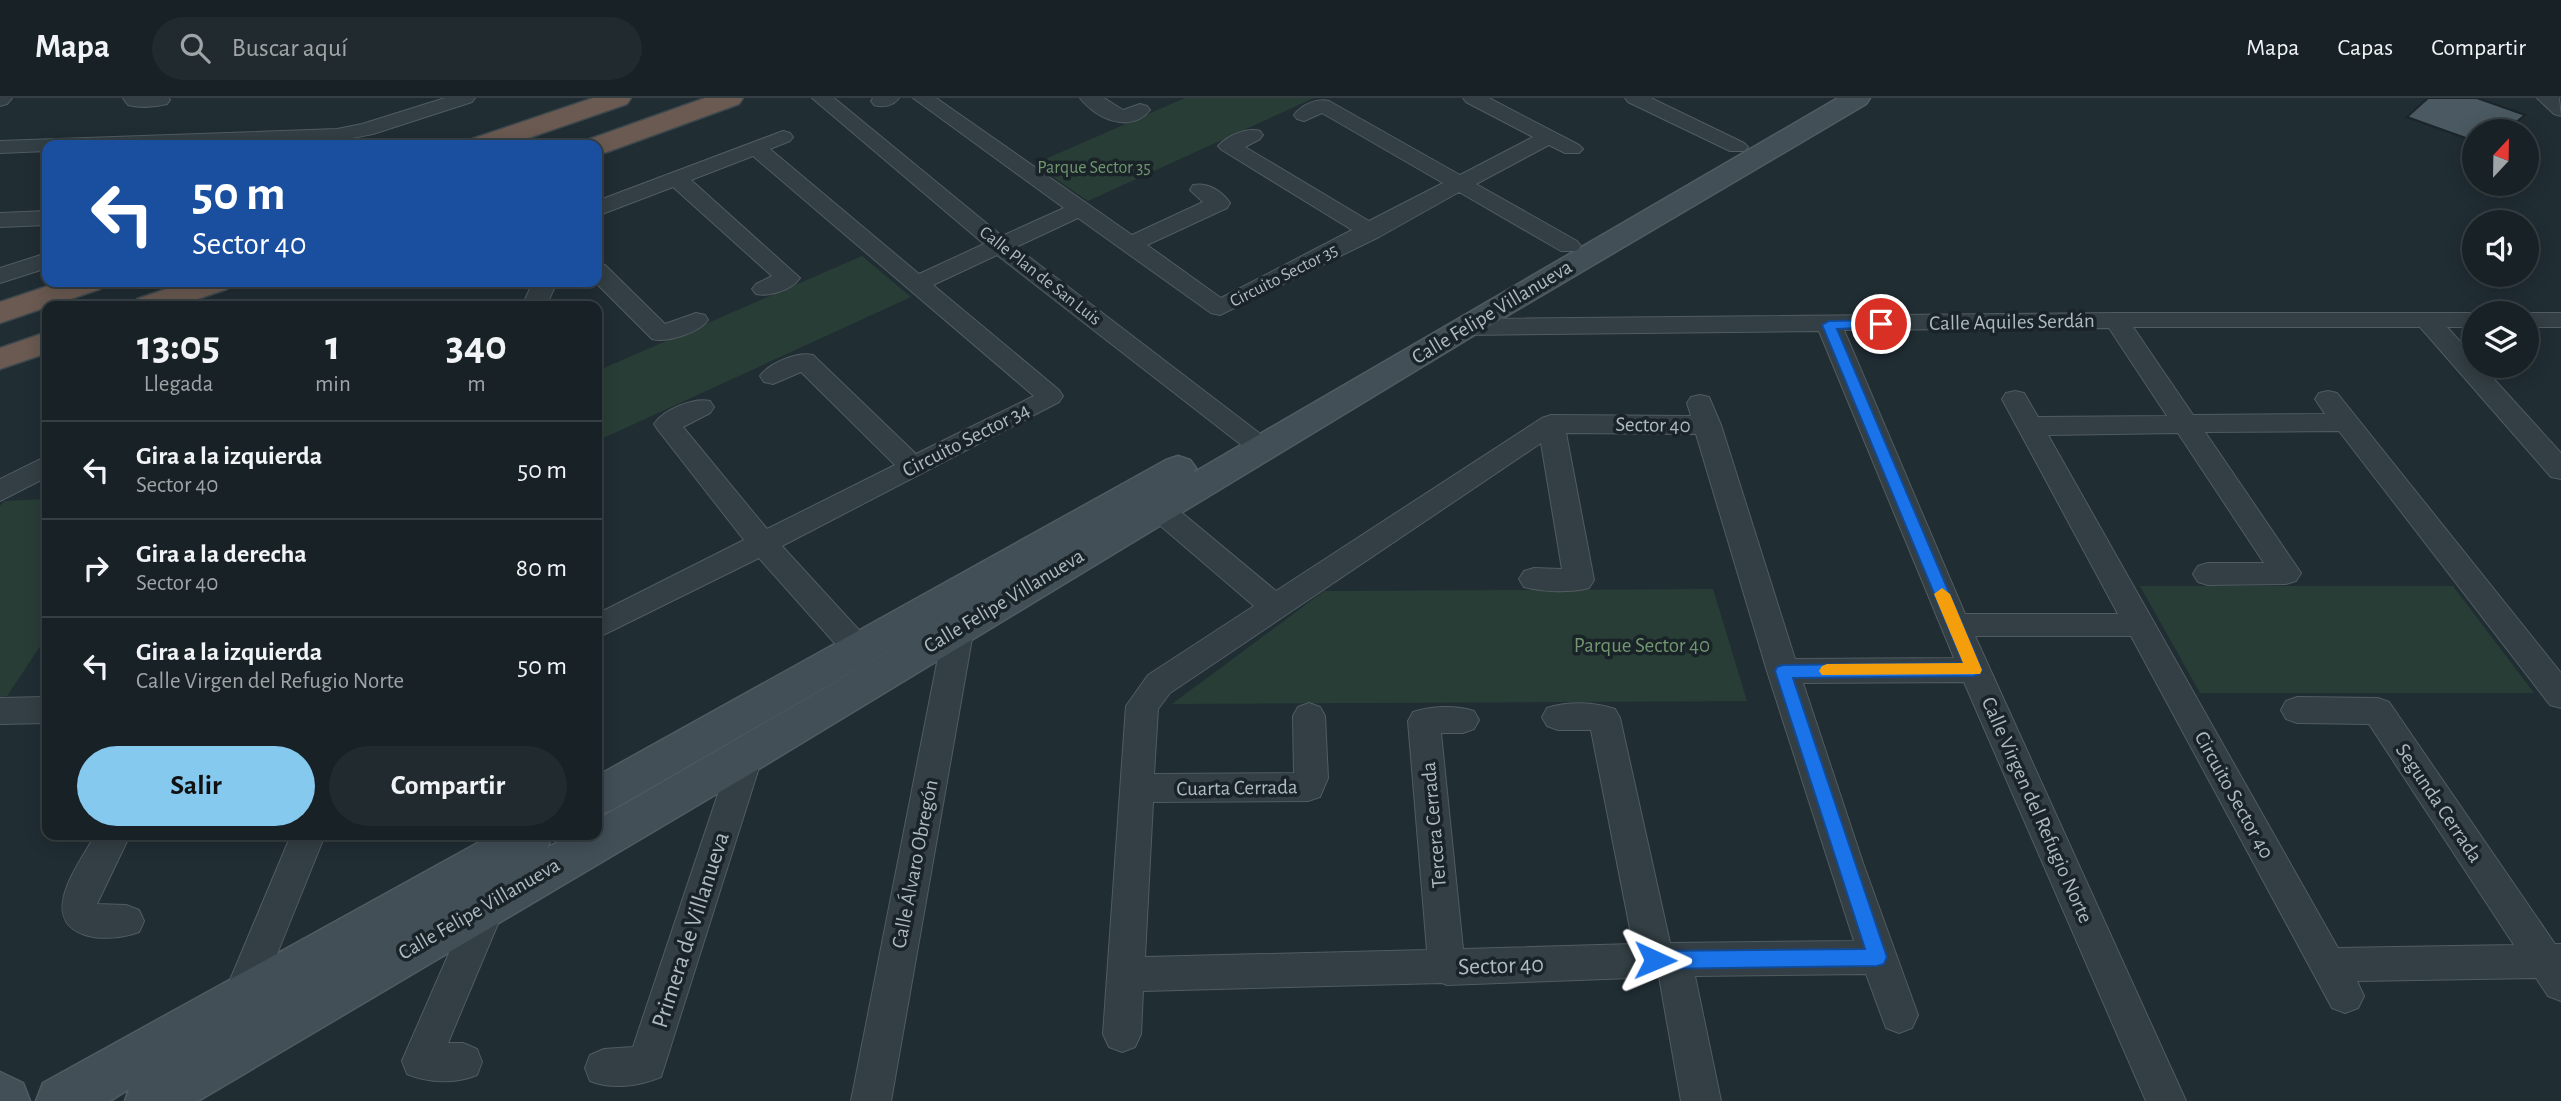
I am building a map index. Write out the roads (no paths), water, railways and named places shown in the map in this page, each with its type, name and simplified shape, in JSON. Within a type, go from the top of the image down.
[{"type":"highway","points":[[496,140],[618,98]]},
{"type":"highway","points":[[602,144],[730,98]]},
{"type":"highway","points":[[0,313],[75,287]]},
{"type":"highway","points":[[162,301],[202,287]]},
{"type":"highway","points":[[0,359],[42,344]]},
{"type":"main road","name":"Calle Felipe Villanueva","points":[[602,838],[747,755],[1159,509],[1252,440],[1824,98]]},
{"type":"main road","name":"Calle Felipe Villanueva","points":[[602,794],[858,649],[1465,327],[1561,257],[1857,98]]},
{"type":"main road","name":"Calle Felipe Villanueva","points":[[61,1101],[522,840]]},
{"type":"main road","name":"Calle Felipe Villanueva","points":[[150,1101],[598,840]]},
{"type":"main road","points":[[0,1097],[5,1101]]},
{"type":"street","points":[[133,98],[160,100]]},
{"type":"street","points":[[193,140],[337,135],[366,130],[466,98]]},
{"type":"street","name":"Calle Plan de San Luis","points":[[822,98],[1000,246],[1252,440]]},
{"type":"street","name":"Circuito Sector 35","points":[[923,98],[1220,308],[1371,232],[1549,137]]},
{"type":"street","points":[[1090,98],[1121,118],[1140,110]]},
{"type":"street","points":[[1473,98],[1572,149]]},
{"type":"street","points":[[1635,98],[1737,148]]},
{"type":"street","points":[[2547,98],[2561,110]]},
{"type":"street","points":[[1304,115],[1322,105],[1461,184],[1561,257]]},
{"type":"street","points":[[1254,135],[1229,146],[1371,232]]},
{"type":"street","points":[[602,207],[783,136]]},
{"type":"street","points":[[0,147],[42,145]]},
{"type":"street","name":"Circuito Sector 34","points":[[602,615],[763,544],[1050,396],[755,147]]},
{"type":"street","points":[[677,179],[788,278],[764,289]]},
{"type":"street","points":[[1131,244],[1219,204],[1201,190]]},
{"type":"street","points":[[916,284],[1081,208]]},
{"type":"street","points":[[0,220],[42,218]]},
{"type":"street","points":[[0,276],[42,262]]},
{"type":"street","points":[[602,275],[662,334],[696,320]]},
{"type":"street","points":[[2116,320],[2286,573],[2208,574]]},
{"type":"street","name":"Calle Aquiles Serdán","points":[[1465,327],[2116,320],[2462,320]]},
{"type":"street","points":[[2539,320],[2561,320]]},
{"type":"street","points":[[2428,321],[2561,470]]},
{"type":"street","name":"Calle Virgen del Refugio Norte","points":[[1829,325],[1974,670],[2166,1101]]},
{"type":"street","points":[[773,376],[804,361],[913,467]]},
{"type":"street","points":[[2328,399],[2548,663],[2561,696]]},
{"type":"street","points":[[701,407],[667,424],[763,544],[858,649]]},
{"type":"street","name":"Circuito Sector 40","points":[[2347,422],[2188,424],[2023,413],[2337,981],[2556,969]]},
{"type":"street","name":"Sector 40","points":[[1552,424],[1704,414],[1783,671],[1877,957],[1899,1015]]},
{"type":"street","points":[[1122,1034],[1142,706],[1159,684],[1552,424],[1579,580],[1534,579]]},
{"type":"street","points":[[0,491],[42,468]]},
{"type":"street","points":[[1159,509],[1275,607]]},
{"type":"street","points":[[1955,625],[2141,625]]},
{"type":"street","name":"Calle Álvaro Obregón","points":[[871,1101],[960,627]]},
{"type":"street","points":[[1783,671],[1974,670]]},
{"type":"street","name":"Segunda Cerrada","points":[[2297,710],[2378,711],[2556,969]]},
{"type":"street","points":[[0,738],[22,711]]},
{"type":"street","name":"Cuarta Cerrada","points":[[1136,788],[1308,787],[1311,778],[1309,716]]},
{"type":"street","points":[[1558,717],[1604,718],[1701,1101]]},
{"type":"street","name":"Tercera Cerrada","points":[[1447,968],[1424,721],[1463,720]]},
{"type":"street","name":"Primera de Villanueva","points":[[604,1068],[647,1064],[747,755]]},
{"type":"street","points":[[110,840],[80,896],[78,911],[89,920],[126,921]]},
{"type":"street","points":[[241,999],[306,840]]},
{"type":"street","points":[[463,1062],[421,1061],[489,902]]},
{"type":"street","name":"Sector 40","points":[[1125,975],[1877,957]]},
{"type":"park label","name":"Parque Sector 35","points":[[1094,168]]},
{"type":"park label","name":"Parque Sector 40","points":[[1642,645]]}]
